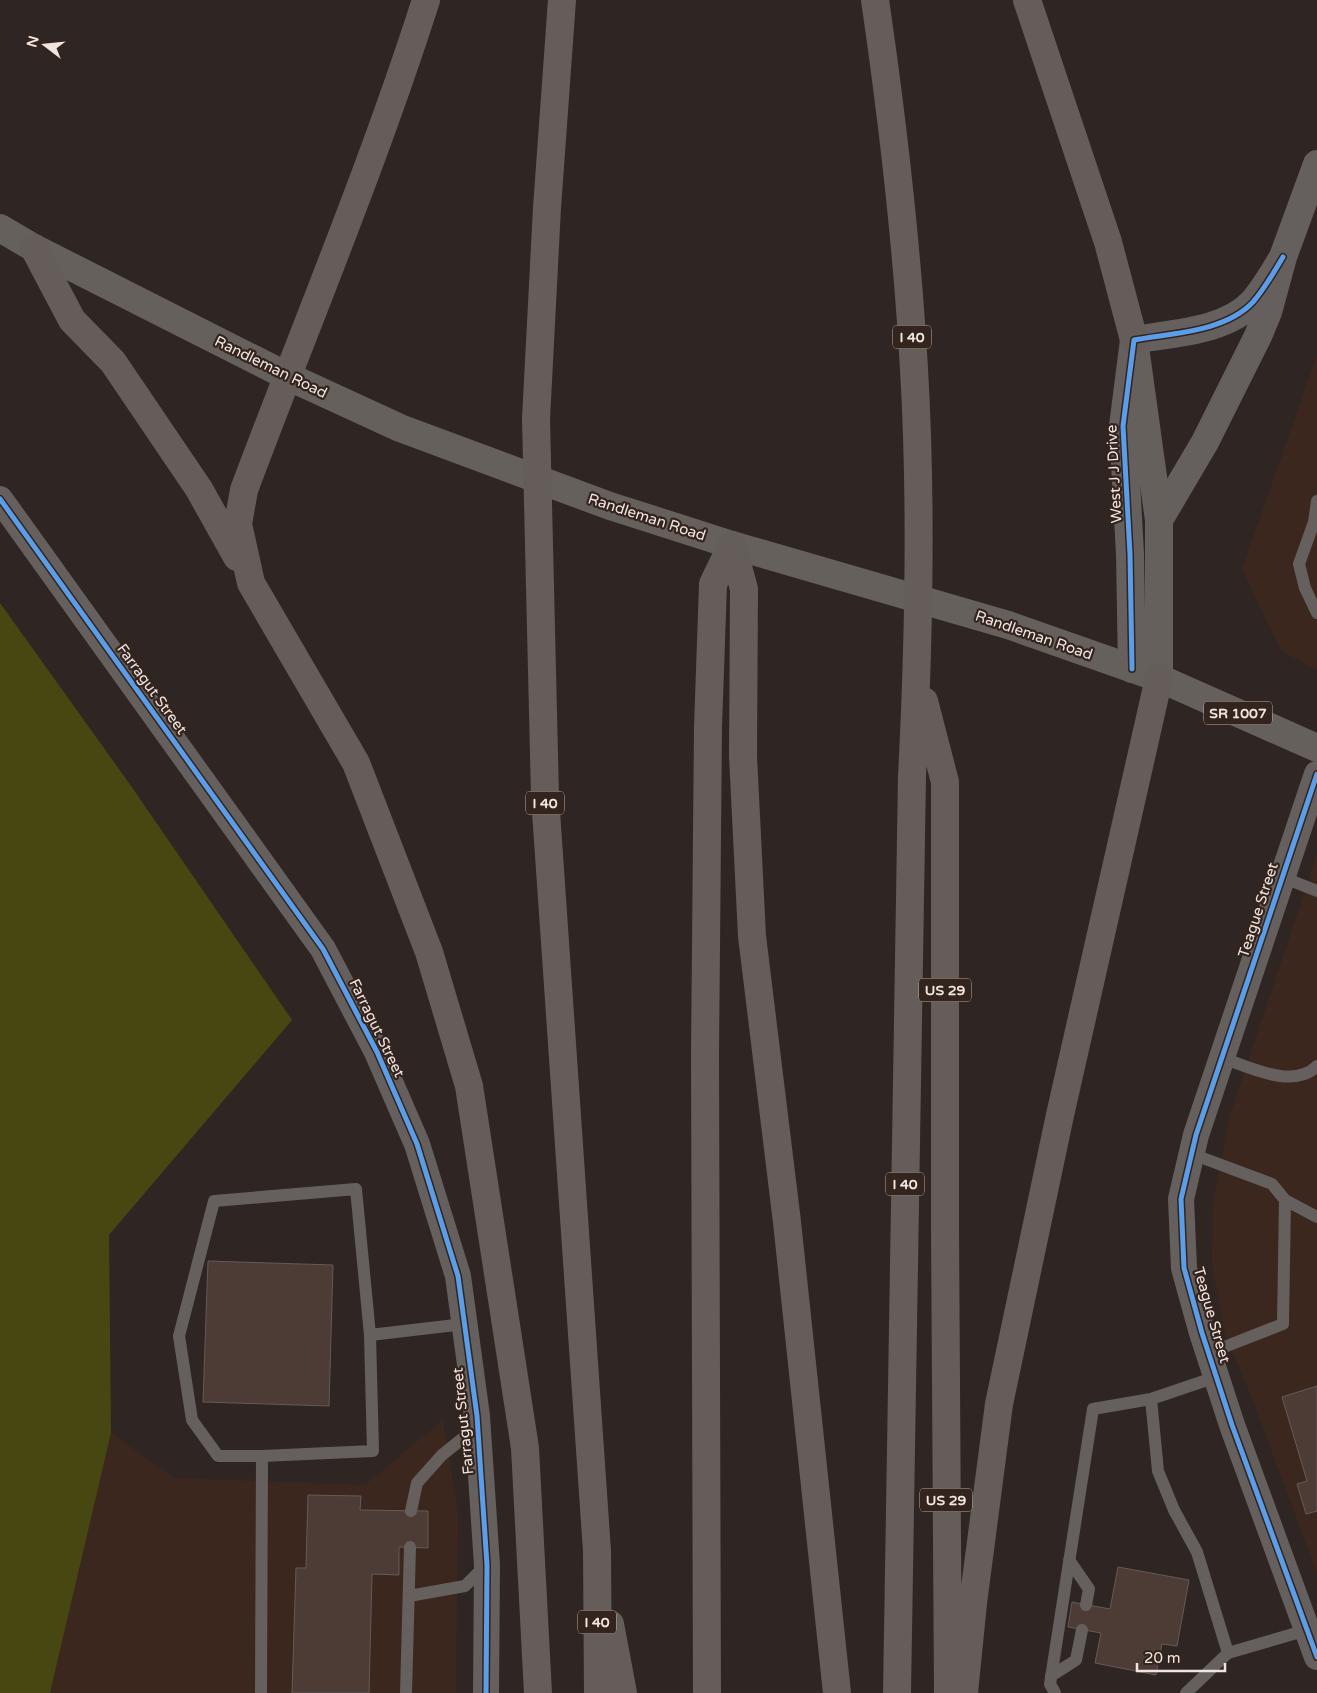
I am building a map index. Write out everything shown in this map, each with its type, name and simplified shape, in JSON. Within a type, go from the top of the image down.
[{"type":"highway","points":[[252,583],[238,524],[242,498],[287,376],[360,192],[399,84],[426,0]]},
{"type":"highway","name":"I 40","points":[[562,0],[546,217],[536,429],[545,797],[597,1552],[598,1693]]},
{"type":"highway","name":"I 40","points":[[875,0],[893,123],[914,370],[918,535],[917,675],[912,776],[897,1693]]},
{"type":"highway","points":[[1027,0],[1108,242],[1134,340]]},
{"type":"highway","points":[[34,248],[72,320],[113,362],[199,489],[356,762],[428,952],[469,1086],[525,1448],[538,1693]]},
{"type":"highway","points":[[707,1693],[705,1055],[708,727],[714,584],[732,545]]},
{"type":"highway","points":[[732,545],[744,589],[743,756],[752,936],[788,1222],[837,1693]]},
{"type":"highway","name":"US 29","points":[[917,675],[945,782],[948,1693]]},
{"type":"highway","points":[[964,1693],[972,1603],[998,1404],[1060,1115],[1159,678]]},
{"type":"highway","points":[[597,1552],[623,1693]]},
{"type":"main road","name":"Randleman Road","points":[[0,228],[34,248],[287,376],[400,428],[610,506],[732,545],[1008,625],[1159,678],[1317,748]]},
{"type":"main road","points":[[1134,340],[1159,520],[1159,678]]},
{"type":"street","points":[[1159,520],[1204,442],[1258,336],[1268,312],[1283,257],[1317,164]]},
{"type":"street","points":[[1134,340],[1211,326],[1238,314],[1263,290],[1283,257]]},
{"type":"street","name":"West J J Drive","points":[[1132,669],[1130,554],[1123,426],[1134,340]]},
{"type":"street","name":"Farragut Street","points":[[0,498],[323,949],[377,1052],[417,1144],[458,1276],[478,1426],[487,1565],[486,1693]]},
{"type":"street","name":"Teague Street","points":[[1317,774],[1222,1058],[1192,1154],[1182,1199],[1184,1268],[1213,1365],[1317,1656]]},
{"type":"lane","points":[[1317,501],[1314,522],[1299,564],[1305,588],[1317,613]]},
{"type":"lane","points":[[1282,878],[1317,891]]},
{"type":"lane","points":[[1222,1058],[1293,1078],[1309,1074],[1317,1066]]},
{"type":"lane","points":[[1192,1154],[1272,1184],[1285,1200],[1317,1217]]},
{"type":"lane","points":[[356,1189],[370,1335],[373,1451],[262,1456],[218,1456],[192,1420],[179,1336],[214,1201],[356,1189]]},
{"type":"lane","points":[[1055,1693],[1050,1684],[1051,1676],[1094,1409],[1151,1399],[1283,1324],[1285,1200]]},
{"type":"lane","points":[[370,1335],[464,1324]]},
{"type":"lane","points":[[1151,1399],[1158,1471],[1174,1510],[1197,1552],[1228,1653]]},
{"type":"lane","points":[[411,1511],[417,1483],[442,1455],[478,1426]]},
{"type":"lane","points":[[261,1693],[262,1456]]},
{"type":"lane","points":[[406,1693],[410,1547]]},
{"type":"lane","points":[[1069,1560],[1089,1589],[1086,1605]]},
{"type":"lane","points":[[409,1596],[465,1586],[487,1565]]},
{"type":"lane","points":[[1051,1676],[1076,1660],[1082,1630]]},
{"type":"lane","points":[[1186,1693],[1228,1653],[1307,1630]]},
{"type":"shaded area","points":[[1317,355],[1317,670],[1281,651],[1242,569]]},
{"type":"shaded area","points":[[0,603],[129,783],[292,1020],[109,1235],[111,1433],[50,1693],[0,1693]]},
{"type":"shaded area","points":[[1317,855],[1317,1574],[1254,1403],[1225,1334],[1212,1266],[1213,1201],[1230,1115]]},
{"type":"shaded area","points":[[443,1420],[458,1515],[456,1693],[50,1693],[111,1433],[174,1478],[365,1485]]},
{"type":"building","points":[[208,1261],[333,1265],[329,1406],[203,1402]]},
{"type":"building","points":[[1317,1386],[1317,1511],[1306,1514],[1297,1484],[1307,1481],[1282,1397]]},
{"type":"building","points":[[308,1495],[361,1496],[360,1510],[428,1511],[428,1548],[399,1547],[399,1575],[372,1574],[369,1693],[292,1693],[296,1568],[306,1568]]},
{"type":"building","points":[[1118,1567],[1189,1580],[1177,1646],[1162,1644],[1156,1675],[1095,1663],[1101,1633],[1068,1627],[1072,1602],[1110,1609]]},
{"type":"cycle path","points":[[1132,669],[1130,554],[1123,426],[1134,340],[1197,330],[1228,320],[1253,302],[1283,257]]},
{"type":"cycle path","points":[[0,499],[323,949],[377,1052],[417,1144],[458,1276],[477,1416],[487,1565],[486,1693]]},
{"type":"cycle path","points":[[1317,774],[1196,1135],[1181,1199],[1184,1268],[1202,1333],[1232,1425],[1317,1657]]}]
